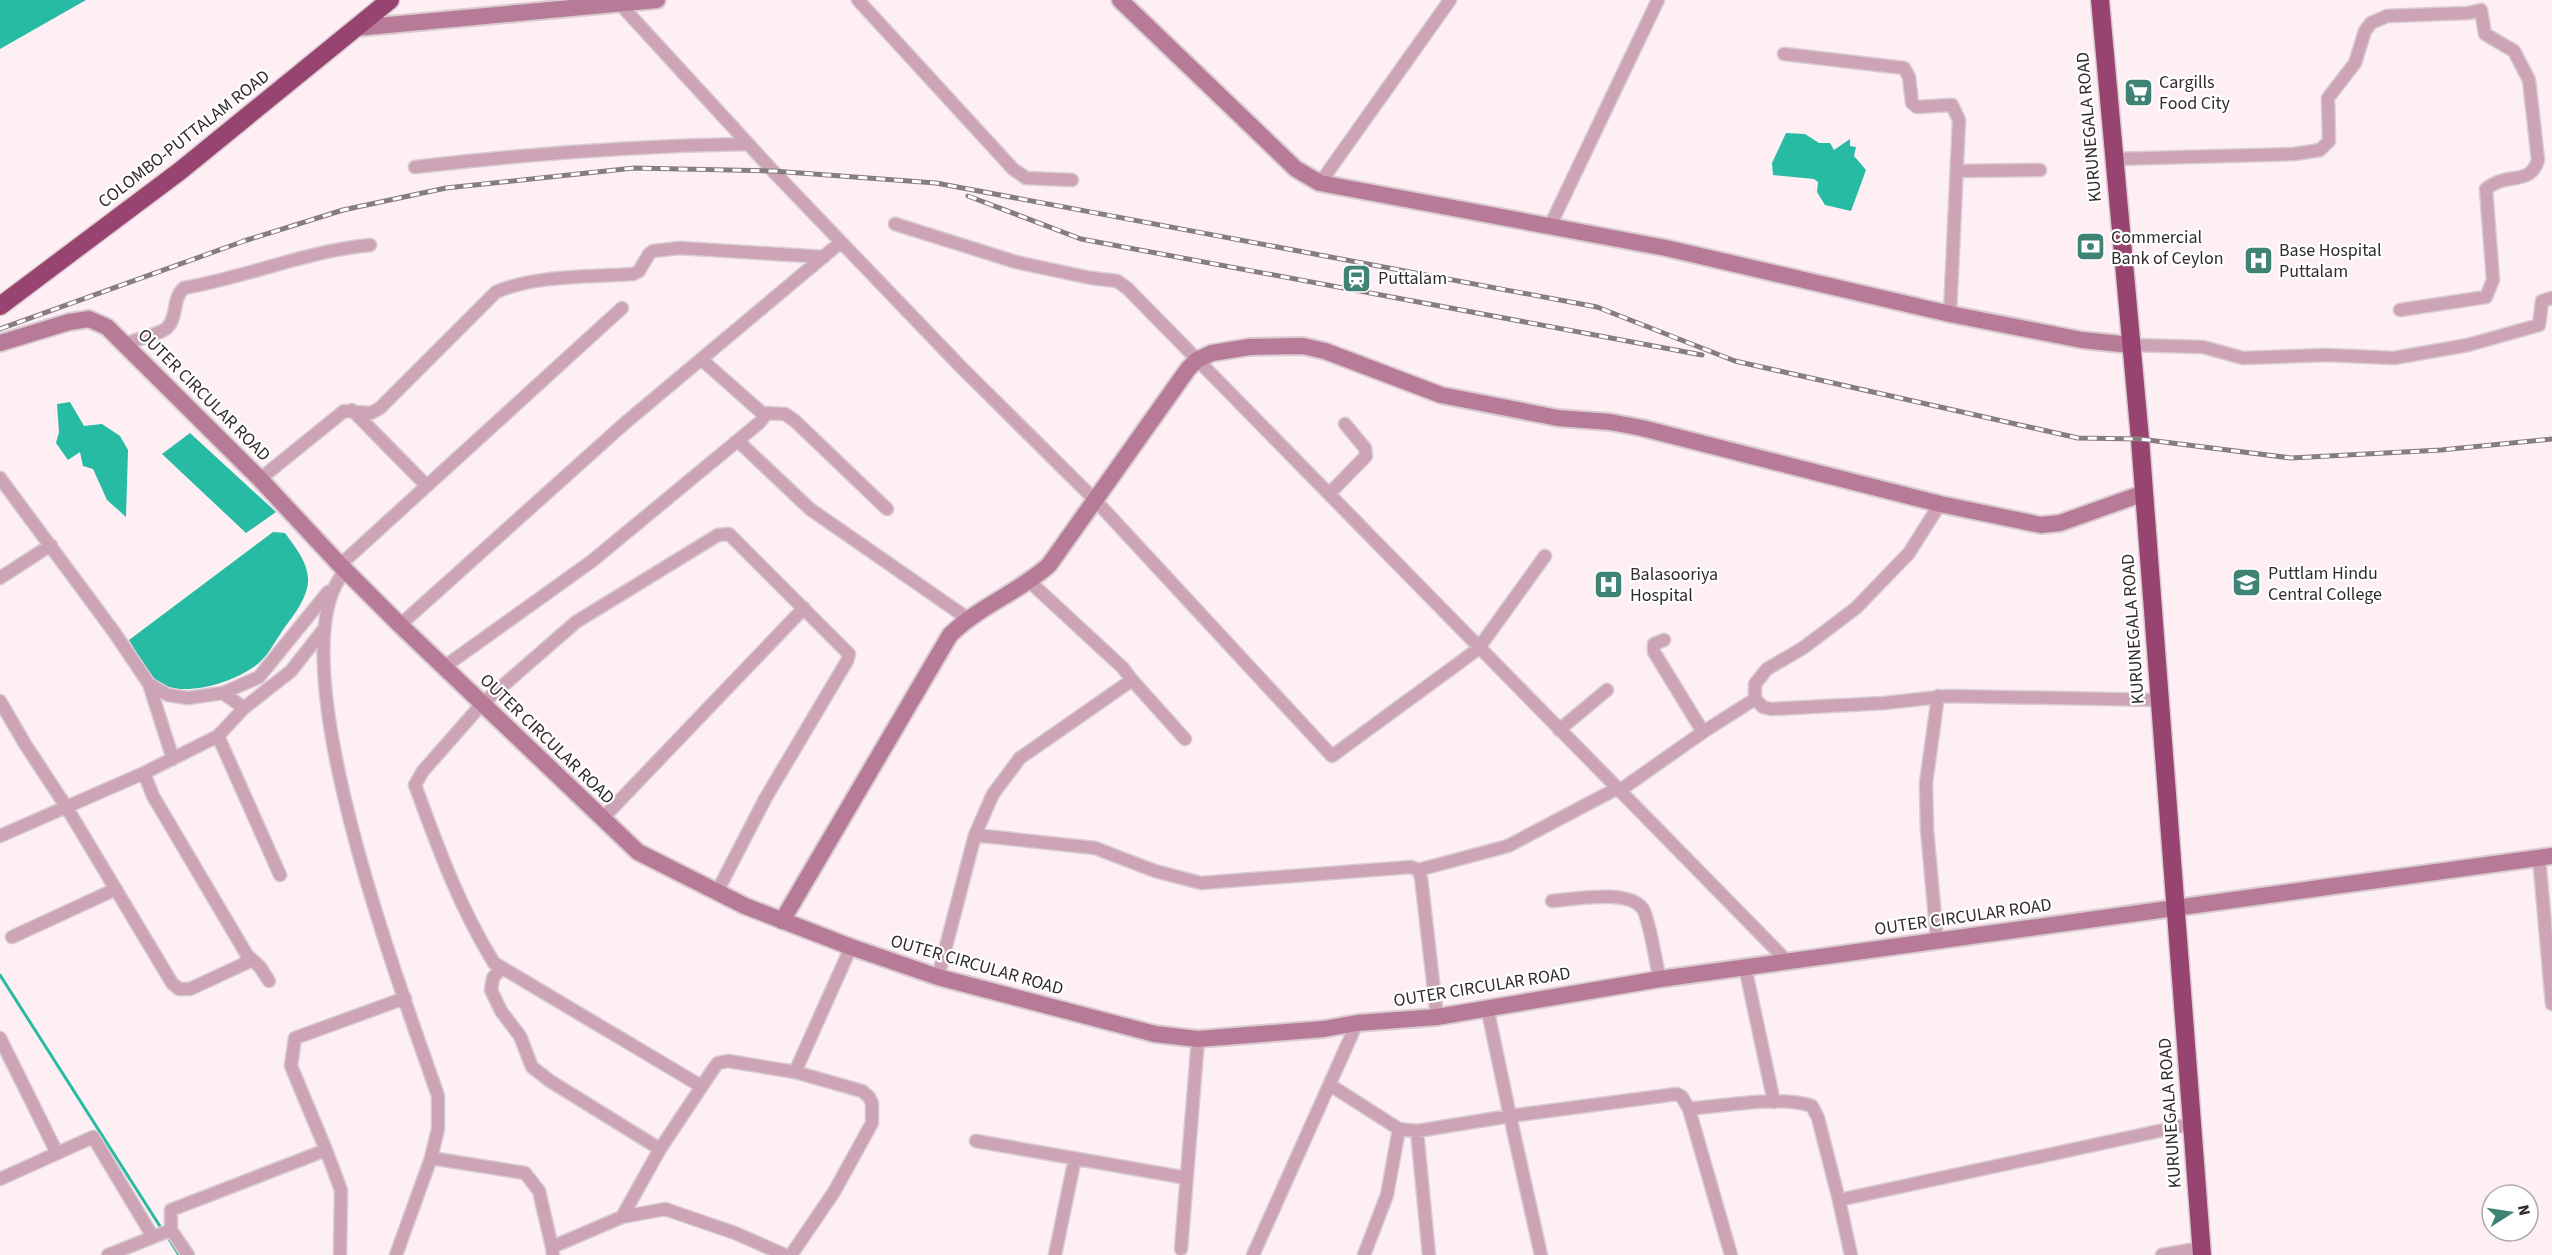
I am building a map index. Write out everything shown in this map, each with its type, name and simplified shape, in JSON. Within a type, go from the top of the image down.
[{"type":"highway","name":"COLOMBO-PUTTALAM ROAD","points":[[0,306],[180,171],[390,0]]},
{"type":"highway","name":"KURUNEGALA ROAD","points":[[2100,0],[2144,494],[2202,1251]]},
{"type":"street","points":[[356,28],[657,0]]},
{"type":"street","points":[[858,0],[1013,169],[1026,178],[1072,180]]},
{"type":"street","points":[[1120,0],[1296,170],[1320,183],[1666,248],[1950,314],[2082,340],[2131,345],[2203,347],[2243,358],[2326,355],[2394,358],[2468,345],[2539,325],[2542,301],[2552,298]]},
{"type":"street","points":[[1320,183],[1450,0]]},
{"type":"street","points":[[1550,226],[1659,0]]},
{"type":"street","points":[[619,3],[747,144],[959,365],[1096,501],[1332,756],[1478,648],[1545,556]]},
{"type":"street","points":[[2113,159],[2294,154],[2320,150],[2329,141],[2328,98],[2355,63],[2365,31],[2371,23],[2387,16],[2468,13],[2481,10],[2485,34],[2514,51],[2529,80],[2538,160],[2535,171],[2530,175],[2496,180],[2486,189],[2493,280],[2486,297],[2400,310]]},
{"type":"street","points":[[1784,54],[1904,68],[1909,77],[1912,103],[1917,107],[1952,105],[1959,120],[1950,314]]},
{"type":"street","points":[[415,167],[524,154],[648,146],[747,144]]},
{"type":"street","points":[[1958,171],[2040,170]]},
{"type":"street","points":[[895,224],[1016,262],[1091,278],[1117,281],[1787,961]]},
{"type":"street","points":[[400,624],[616,431],[841,242]]},
{"type":"street","points":[[125,344],[166,329],[171,320],[178,293],[184,288],[248,274],[324,252],[370,245]]},
{"type":"street","points":[[260,479],[344,411],[371,413],[380,408],[496,292],[506,287],[540,281],[633,274],[641,269],[649,254],[664,249],[824,257]]},
{"type":"street","points":[[149,684],[168,695],[188,698],[223,693],[259,677],[310,617],[342,571],[427,486],[622,308]]},
{"type":"street","name":"OUTER CIRCULAR ROAD","points":[[0,344],[69,322],[89,319],[107,327],[260,479],[342,571],[639,852],[717,892],[851,948],[938,977],[1155,1034],[1198,1039],[1437,1017],[1660,979],[2545,856]]},
{"type":"street","points":[[782,921],[950,635],[967,618],[1030,582],[1049,565],[1188,369],[1197,360],[1212,353],[1249,347],[1303,346],[1325,351],[1441,395],[1558,418],[1610,422],[1642,428],[1940,504],[2041,525],[2060,523],[2144,494]]},
{"type":"street","points":[[701,359],[762,413],[786,414],[795,421],[887,509]]},
{"type":"street","points":[[351,410],[427,486]]},
{"type":"street","points":[[444,667],[592,561],[759,423],[763,418],[762,413]]},
{"type":"street","points":[[1329,494],[1366,456],[1365,447],[1346,424]]},
{"type":"street","points":[[738,441],[810,509],[967,618]]},
{"type":"street","points":[[0,478],[51,545],[149,684],[172,759]]},
{"type":"street","points":[[1940,504],[1909,553],[1856,608],[1803,648],[1767,669],[1755,684],[1755,699],[1763,706],[1772,709],[1886,703],[1938,696],[2159,700]]},
{"type":"street","points":[[700,1086],[494,963],[476,933],[447,874],[416,785],[423,771],[482,704],[576,622],[723,534],[729,534],[849,654],[765,800],[717,892]]},
{"type":"street","points":[[0,578],[51,545]]},
{"type":"street","points":[[342,571],[328,603],[324,629],[326,686],[343,797],[368,890],[438,1096],[438,1129],[396,1255]]},
{"type":"street","points":[[1030,582],[1123,668],[1185,739]]},
{"type":"street","points":[[602,819],[804,608]]},
{"type":"street","points":[[0,837],[144,773],[218,736],[244,708],[291,671],[324,629]]},
{"type":"street","points":[[1664,640],[1654,644],[1654,652],[1702,732]]},
{"type":"street","points":[[938,977],[975,835],[993,794],[1020,758],[1132,680]]},
{"type":"street","points":[[1559,730],[1608,690]]},
{"type":"street","points":[[223,693],[244,708]]},
{"type":"street","points":[[1937,940],[1927,829],[1926,783],[1938,696]]},
{"type":"street","points":[[975,835],[1095,848],[1155,872],[1202,884],[1411,867],[1418,870],[1508,846],[1617,790],[1755,699]]},
{"type":"street","points":[[0,701],[172,983],[179,989],[190,989],[246,963],[247,955]]},
{"type":"street","points":[[218,736],[280,875]]},
{"type":"street","points":[[144,773],[153,796],[247,955],[260,967],[269,981]]},
{"type":"street","points":[[2545,856],[2552,1004]]},
{"type":"street","points":[[1418,870],[1421,877],[1437,1017]]},
{"type":"street","points":[[12,937],[116,889]]},
{"type":"street","points":[[1552,901],[1624,897],[1635,902],[1644,910],[1660,979]]},
{"type":"street","points":[[795,1072],[851,948]]},
{"type":"street","points":[[1745,967],[1774,1102]]},
{"type":"street","points":[[501,968],[493,978],[491,990],[501,1011],[520,1036],[532,1067],[550,1081],[660,1149]]},
{"type":"street","points":[[340,1255],[341,1190],[291,1066],[295,1038],[405,998]]},
{"type":"street","points":[[1487,1007],[1541,1255]]},
{"type":"street","points":[[1252,1255],[1357,1023]]},
{"type":"street","points":[[0,1038],[57,1153]]},
{"type":"street","points":[[1182,1249],[1198,1039]]},
{"type":"street","points":[[622,1217],[660,1149],[700,1086],[718,1063],[728,1061],[795,1072],[862,1091],[869,1097],[874,1113],[872,1123],[834,1192],[791,1255]]},
{"type":"street","points":[[1330,1085],[1399,1129],[1417,1131],[1677,1094],[1682,1097],[1689,1109],[1731,1255]]},
{"type":"street","points":[[1689,1109],[1774,1102],[1801,1102],[1812,1106],[1839,1200],[1851,1255]]},
{"type":"street","points":[[1839,1200],[2191,1124]]},
{"type":"street","points":[[1364,1255],[1387,1195],[1399,1129]]},
{"type":"street","points":[[1417,1131],[1429,1255]]},
{"type":"street","points":[[0,1179],[93,1137],[162,1234],[188,1255]]},
{"type":"street","points":[[976,1141],[1187,1178]]},
{"type":"street","points":[[108,1255],[162,1234],[171,1210],[326,1150]]},
{"type":"street","points":[[430,1158],[525,1173],[539,1191],[553,1251],[622,1217],[665,1209],[735,1233],[785,1255]]},
{"type":"street","points":[[1055,1255],[1075,1158]]},
{"type":"street","points":[[2162,1255],[2202,1251]]},
{"type":"shaded area","points":[[0,0],[86,0],[0,49]]},
{"type":"shaded area","points":[[1786,133],[1805,134],[1819,143],[1830,143],[1834,150],[1850,139],[1850,146],[1856,147],[1854,156],[1866,170],[1851,211],[1825,205],[1817,192],[1818,182],[1814,179],[1773,175],[1772,163]]},
{"type":"shaded area","points":[[70,402],[84,426],[102,424],[120,436],[128,450],[126,517],[107,500],[93,469],[83,466],[80,452],[68,460],[56,443],[59,432],[57,404]]},
{"type":"shaded area","points":[[190,433],[276,512],[246,533],[162,454]]},
{"type":"shaded area","points":[[273,532],[285,533],[293,544],[304,562],[308,582],[300,606],[261,661],[229,680],[202,687],[177,689],[154,679],[129,640]]},
{"type":"waterway","points":[[0,975],[163,1231]]},
{"type":"waterway","points":[[167,1236],[179,1255]]},
{"type":"railway","points":[[0,329],[244,241],[343,210],[446,188],[634,168],[773,171],[936,183],[1597,307],[1735,361],[2078,438],[2140,439],[2291,458],[2441,450],[2552,439]]},
{"type":"railway","points":[[968,196],[1081,239],[1702,355]]},
{"type":"place","name":"Cargills Food City","points":[[2138,92]]},
{"type":"place","name":"Commercial Bank of Ceylon","points":[[2090,247]]},
{"type":"place","name":"Base Hospital Puttalam","points":[[2258,260]]},
{"type":"place","name":"Puttalam","points":[[1357,278]]},
{"type":"place","name":"Puttlam Hindu Central College","points":[[2247,583]]},
{"type":"place","name":"Balasooriya Hospital","points":[[1609,584]]}]
